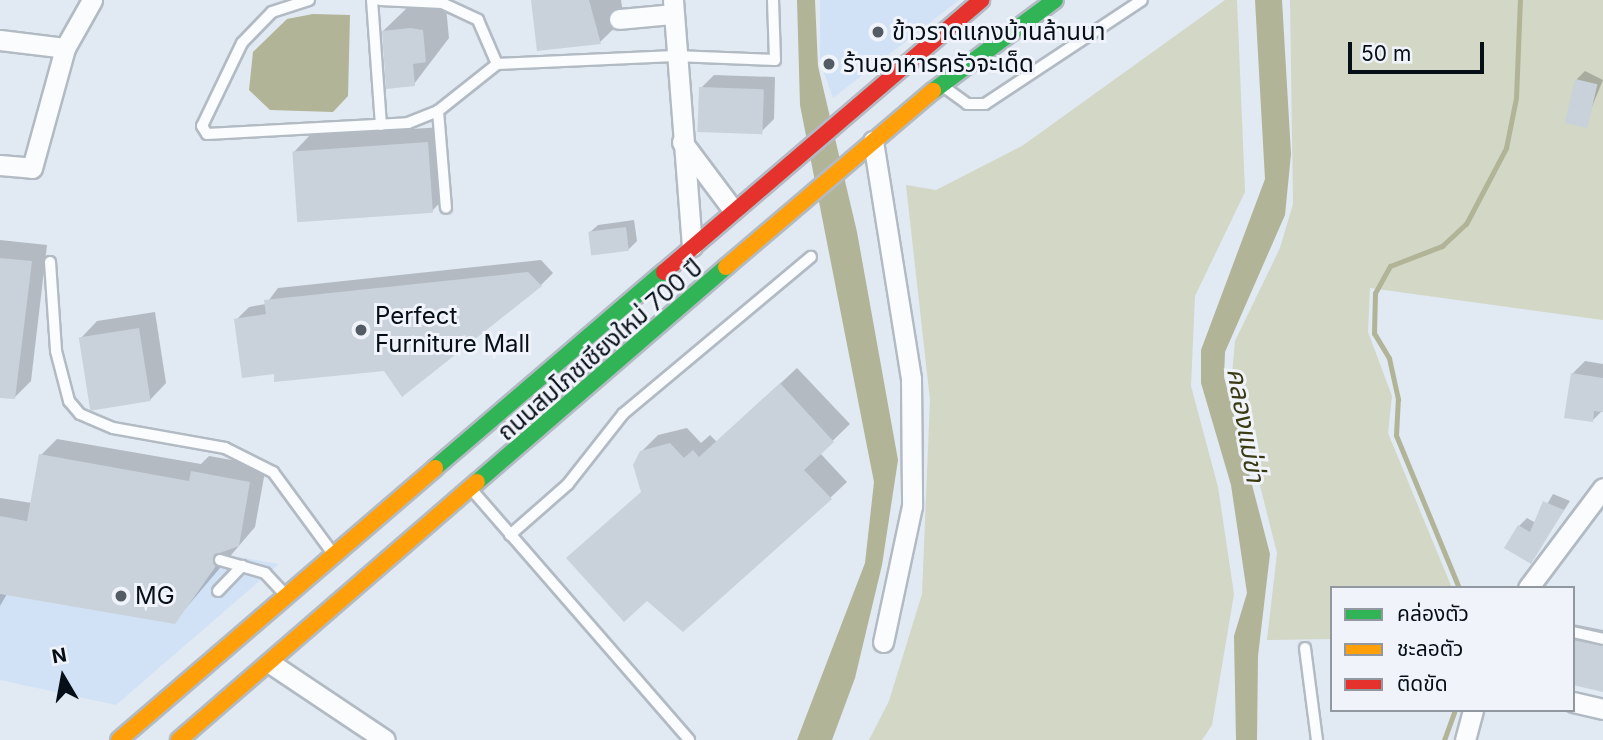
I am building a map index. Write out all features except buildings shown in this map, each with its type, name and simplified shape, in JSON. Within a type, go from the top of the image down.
[{"type":"main road","name":"ถนนสมโภชเชียงใหม่ 700 ปี","points":[[119,740],[851,108],[981,0]]},
{"type":"main road","name":"ถนนสมโภชเชียงใหม่ 700 ปี","points":[[189,737],[270,663],[873,141],[941,84],[1055,0]]},
{"type":"street","points":[[0,165],[32,168],[65,48],[92,0]]},
{"type":"street","points":[[619,19],[673,7],[681,141],[692,246]]},
{"type":"street","points":[[0,40],[65,48]]},
{"type":"street","points":[[681,141],[733,210]]},
{"type":"street","points":[[873,141],[911,379],[912,506],[883,642]]},
{"type":"street","points":[[1530,586],[1603,488]]},
{"type":"street","points":[[270,663],[385,740]]},
{"type":"street","points":[[1575,702],[1603,709]]},
{"type":"street","points":[[1465,740],[1472,712]]},
{"type":"lane","points":[[309,0],[272,12],[242,43],[202,126],[207,134],[381,125],[438,111],[497,64],[675,55],[775,60],[772,0]]},
{"type":"lane","points":[[372,0],[381,125]]},
{"type":"lane","points":[[380,0],[442,3],[478,20],[497,64]]},
{"type":"lane","points":[[941,84],[967,104],[985,104],[1142,0]]},
{"type":"lane","points":[[438,111],[446,208]]},
{"type":"lane","points":[[510,535],[568,484],[623,414],[811,257]]},
{"type":"lane","points":[[50,262],[56,351],[69,401],[80,414],[113,428],[225,448],[273,472],[333,555]]},
{"type":"lane","points":[[472,490],[689,740]]},
{"type":"lane","points":[[220,560],[265,573],[286,596]]},
{"type":"lane","points":[[218,591],[242,566]]},
{"type":"lane","points":[[1575,632],[1603,639]]},
{"type":"lane","points":[[1306,648],[1317,740]]},
{"type":"shaded area","points":[[797,0],[815,0],[818,66],[857,232],[898,460],[882,565],[855,678],[832,740],[797,740],[865,563],[874,482],[800,105]]},
{"type":"shaded area","points":[[820,0],[959,0],[833,98],[820,61]]},
{"type":"shaded area","points":[[1225,0],[1237,0],[1245,192],[1195,296],[1191,386],[1218,487],[1234,594],[1212,725],[1202,740],[869,740],[889,701],[922,594],[930,400],[906,185],[936,190],[1022,146]]},
{"type":"shaded area","points":[[1255,0],[1282,0],[1291,154],[1285,215],[1225,352],[1224,377],[1270,554],[1258,656],[1257,740],[1236,740],[1234,636],[1247,593],[1231,485],[1201,383],[1201,350],[1265,179]]},
{"type":"shaded area","points":[[1290,0],[1603,0],[1603,320],[1370,288],[1368,332],[1392,396],[1388,433],[1451,586],[1330,586],[1330,639],[1267,640],[1277,553],[1232,375],[1235,341],[1280,248],[1293,204]]},
{"type":"shaded area","points":[[313,14],[350,15],[348,96],[333,112],[270,110],[249,90],[253,52],[287,19]]},
{"type":"shaded area","name":"MG","points":[[0,516],[279,564],[116,705],[0,680]]},
{"type":"waterway","points":[[1458,586],[1396,435],[1398,399],[1389,358],[1374,333],[1375,293],[1390,266],[1442,246],[1466,224],[1506,148],[1516,98],[1520,0]]},
{"type":"waterway","points":[[1444,740],[1454,712]]},
{"type":"traffic: fast","points":[[933,91],[1055,0]]},
{"type":"traffic: fast","points":[[477,482],[726,267]]},
{"type":"traffic: fast","points":[[435,468],[664,272]]},
{"type":"traffic: slow","points":[[726,267],[933,91]]},
{"type":"traffic: slow","points":[[119,740],[435,468]]},
{"type":"traffic: slow","points":[[179,740],[477,482]]},
{"type":"traffic: jam","points":[[664,272],[981,0]]},
{"type":"place","name":"ข้าวราดแกงบ้านล้านนา","points":[[878,32]]},
{"type":"place","name":"ร้านอาหารครัวจะเด็ด","points":[[829,64]]},
{"type":"place","name":"Perfect Furniture Mall","points":[[361,330]]},
{"type":"place","name":"MG","points":[[121,596]]},
{"type":"water label","name":"คลองแม่ข่า","points":[[1246,425]]}]
